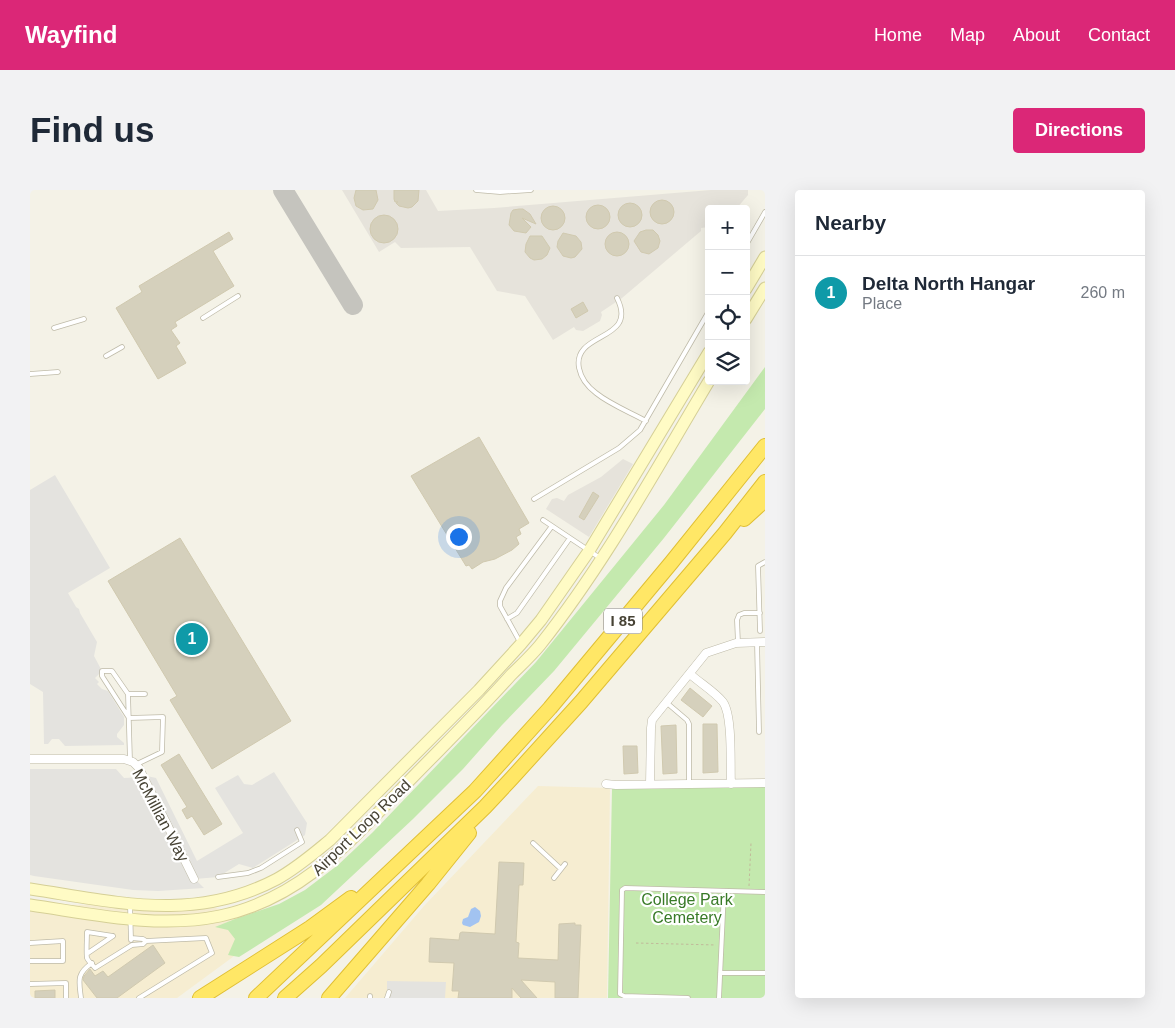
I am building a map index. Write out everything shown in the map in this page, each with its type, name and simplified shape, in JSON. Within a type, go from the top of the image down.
[{"type":"highway","name":"I 85","points":[[256,998],[475,791],[562,694],[765,446]]},
{"type":"highway","name":"I 85","points":[[285,998],[321,966],[485,807],[581,702],[725,533],[765,482]]},
{"type":"highway","points":[[725,533],[765,500]]},
{"type":"highway","points":[[200,998],[310,928],[347,901],[378,876],[452,802],[475,791]]},
{"type":"highway","points":[[329,998],[444,865],[470,831],[485,807]]},
{"type":"main road","points":[[750,282],[765,257]]},
{"type":"main road","points":[[750,312],[765,288]]},
{"type":"main road","name":"Airport Loop Road","points":[[30,889],[130,904],[160,907],[184,906],[217,901],[248,892],[270,882],[305,861],[330,840],[382,788],[479,690],[521,644],[558,596],[589,551],[705,359]]},
{"type":"main road","name":"Airport Loop Road","points":[[30,905],[130,919],[161,922],[187,921],[221,916],[254,906],[285,892],[314,873],[347,844],[538,648],[602,559],[707,385]]},
{"type":"street","points":[[650,784],[650,728],[652,720],[706,653],[738,643],[761,642]]},
{"type":"street","points":[[690,674],[723,702],[726,708],[729,724],[731,784]]},
{"type":"street","name":"McMillian Way","points":[[30,759],[124,759],[133,763],[139,768],[194,879]]},
{"type":"street","points":[[606,784],[765,783]]},
{"type":"lane","points":[[476,190],[500,192],[531,190]]},
{"type":"lane","points":[[750,238],[765,212]]},
{"type":"lane","points":[[203,318],[238,296]]},
{"type":"lane","points":[[617,298],[622,310],[620,321],[614,329],[584,349],[579,359],[580,371],[583,379],[597,393],[646,421]]},
{"type":"lane","points":[[534,500],[624,445],[640,430],[705,318]]},
{"type":"lane","points":[[54,328],[84,319]]},
{"type":"lane","points":[[106,356],[122,347]]},
{"type":"lane","points":[[30,374],[58,372]]},
{"type":"lane","points":[[543,520],[602,559]]},
{"type":"lane","points":[[521,644],[500,606],[502,596],[552,526]]},
{"type":"lane","points":[[508,619],[517,613],[570,538]]},
{"type":"lane","points":[[760,631],[758,566],[765,562]]},
{"type":"lane","points":[[738,643],[737,620],[739,615],[744,612],[760,613]]},
{"type":"lane","points":[[759,732],[761,642]]},
{"type":"lane","points":[[129,718],[102,676],[102,671],[112,671],[128,694],[129,718],[133,763],[162,752],[163,717],[129,718]]},
{"type":"lane","points":[[128,694],[145,694]]},
{"type":"lane","points":[[667,702],[689,724],[689,784]]},
{"type":"lane","points":[[218,876],[248,873],[261,868],[302,842],[297,830]]},
{"type":"lane","points":[[533,843],[561,869]]},
{"type":"lane","points":[[554,878],[565,864]]},
{"type":"lane","points":[[688,998],[624,996],[620,994],[622,890],[626,888],[765,892]]},
{"type":"lane","points":[[719,998],[724,891]]},
{"type":"lane","points":[[130,904],[132,945]]},
{"type":"lane","points":[[88,952],[113,936],[87,932],[87,956],[95,968],[132,945],[144,944],[146,941]]},
{"type":"lane","points":[[131,938],[146,941],[206,938],[212,953],[139,998]]},
{"type":"lane","points":[[30,943],[63,942],[63,961],[30,961]]},
{"type":"lane","points":[[81,998],[79,976],[92,963]]},
{"type":"lane","points":[[720,973],[765,973]]},
{"type":"lane","points":[[30,984],[66,983],[66,998]]},
{"type":"lane","points":[[387,998],[389,992]]},
{"type":"path","points":[[749,892],[751,843]]},
{"type":"path","points":[[636,943],[721,945]]},
{"type":"shaded area","points":[[342,190],[426,190],[438,211],[711,190],[748,190],[748,195],[739,205],[705,205],[705,228],[701,228],[701,231],[622,298],[601,312],[600,321],[583,331],[576,330],[574,327],[553,340],[525,296],[497,291],[470,247],[401,248],[395,242],[379,252]]},
{"type":"shaded area","points":[[623,459],[633,464],[589,537],[546,509],[552,499],[557,498],[564,501],[568,495],[601,477]]},
{"type":"shaded area","points":[[55,475],[110,568],[68,593],[97,642],[94,656],[102,671],[95,678],[99,682],[97,684],[102,689],[108,691],[124,717],[124,725],[117,734],[117,737],[124,745],[65,746],[59,739],[52,739],[48,744],[44,744],[43,692],[30,684],[30,490]]},
{"type":"shaded area","points":[[30,769],[116,769],[124,778],[147,776],[156,778],[197,861],[243,833],[215,788],[238,775],[244,784],[252,785],[274,772],[307,823],[305,835],[253,868],[239,864],[218,877],[195,879],[204,888],[158,891],[133,890],[34,876],[30,875]]},
{"type":"shaded area","points":[[538,786],[610,788],[607,998],[345,998],[424,906]]},
{"type":"shaded area","points":[[30,902],[65,905],[196,903],[278,924],[177,998],[30,998]]},
{"type":"shaded area","points":[[387,981],[446,982],[445,998],[387,998]]},
{"type":"green space","points":[[765,367],[765,409],[664,538],[554,671],[463,769],[413,819],[321,905],[239,957],[228,955],[235,939],[228,930],[215,927],[279,904],[305,890],[338,865],[373,832],[536,662],[664,505]]},
{"type":"green space","name":"College Park Cemetery","points":[[765,787],[765,998],[608,998],[612,788]]},
{"type":"water","points":[[475,907],[480,911],[479,922],[470,927],[463,925],[463,919],[468,917],[471,909]]},
{"type":"building","points":[[356,190],[376,190],[378,200],[373,209],[363,210],[356,206],[354,198]]},
{"type":"building","points":[[394,190],[419,190],[418,201],[412,207],[399,206],[396,203],[398,202],[395,202],[394,199]]},
{"type":"building","points":[[662,200],[671,203],[674,212],[671,221],[662,224],[653,221],[650,212],[653,203]]},
{"type":"building","points":[[630,203],[639,206],[642,215],[639,224],[630,227],[621,224],[618,215],[621,206]]},
{"type":"building","points":[[598,205],[607,208],[610,217],[607,226],[598,229],[589,226],[586,217],[589,208]]},
{"type":"building","points":[[553,206],[562,209],[565,218],[562,227],[553,230],[544,227],[541,218],[544,209]]},
{"type":"building","points":[[523,209],[530,214],[536,224],[522,218],[531,227],[526,233],[514,231],[509,225],[511,213],[513,210]]},
{"type":"building","points":[[384,215],[394,219],[398,229],[394,239],[384,243],[374,239],[370,229],[374,219]]},
{"type":"building","points":[[653,230],[658,235],[660,241],[658,248],[649,254],[641,252],[634,241],[640,232]]},
{"type":"building","points":[[229,232],[233,239],[213,251],[234,286],[175,322],[177,326],[171,330],[180,343],[176,346],[186,363],[158,379],[116,308],[142,292],[139,286]]},
{"type":"building","points":[[617,232],[626,235],[629,244],[626,253],[617,256],[608,253],[605,244],[608,235]]},
{"type":"building","points":[[563,233],[576,236],[581,242],[582,249],[575,257],[563,256],[557,247]]},
{"type":"building","points":[[530,236],[542,236],[550,248],[547,255],[542,259],[534,260],[525,252]]},
{"type":"building","points":[[583,302],[588,311],[576,318],[571,309]]},
{"type":"building","points":[[479,437],[529,523],[519,529],[521,534],[516,537],[519,544],[512,550],[495,559],[483,562],[472,569],[469,565],[466,566],[411,476]]},
{"type":"building","points":[[593,492],[599,496],[584,520],[579,517]]},
{"type":"building","points":[[180,538],[291,721],[212,769],[170,700],[177,696],[108,581]]},
{"type":"building","points":[[690,688],[712,706],[703,717],[681,700]]},
{"type":"building","points":[[703,724],[717,724],[718,772],[703,773]]},
{"type":"building","points":[[676,725],[677,773],[663,774],[661,726]]},
{"type":"building","points":[[623,746],[637,746],[638,773],[624,774]]},
{"type":"building","points":[[179,754],[222,824],[204,835],[192,816],[187,819],[182,810],[187,807],[161,765]]},
{"type":"building","points":[[499,862],[524,863],[523,885],[519,885],[516,942],[519,943],[518,958],[558,960],[559,924],[575,923],[575,925],[581,925],[578,998],[555,998],[555,982],[521,980],[537,998],[521,998],[512,988],[512,998],[458,998],[459,991],[452,991],[454,963],[429,962],[430,938],[459,940],[460,933],[462,932],[495,934]]},
{"type":"building","points":[[153,945],[165,963],[117,998],[97,998],[83,980],[90,969],[95,976],[103,971],[108,977]]},
{"type":"building","points":[[55,990],[55,998],[35,998],[35,991]]},
{"type":"taxiway","points":[[283,190],[353,305]]},
{"type":"place","name":"Delta North Hangar","points":[[192,639]]}]
